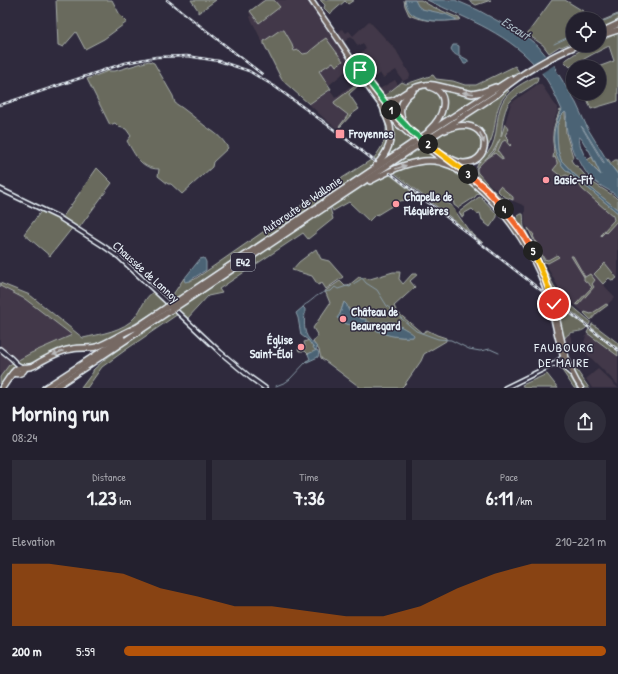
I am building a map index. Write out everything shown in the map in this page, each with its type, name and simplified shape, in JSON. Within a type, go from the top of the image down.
[{"type":"highway","points":[[606,30],[618,24]]},
{"type":"highway","points":[[606,34],[618,30]]},
{"type":"highway","name":"Autoroute de Wallonie","points":[[54,388],[107,353],[174,305],[371,172],[428,136],[482,98],[505,83],[565,50]]},
{"type":"highway","name":"Autoroute de Wallonie","points":[[428,136],[437,133],[496,95],[522,74]]},
{"type":"highway","points":[[382,100],[391,101],[398,98],[410,89],[422,85],[434,85],[466,93],[476,93],[489,90],[505,83]]},
{"type":"highway","points":[[402,125],[400,112],[404,99],[415,90],[426,86],[431,87],[441,96],[443,104],[439,118],[428,131],[428,136]]},
{"type":"highway","points":[[398,98],[394,106],[394,113],[402,125]]},
{"type":"highway","points":[[371,172],[373,167],[384,156],[390,142],[390,127],[383,107]]},
{"type":"highway","points":[[437,133],[441,133],[458,126],[469,126],[479,131],[484,140],[482,153],[472,161],[459,162],[444,156]]},
{"type":"highway","name":"Autoroute de Wallonie","points":[[174,305],[353,189],[413,146]]},
{"type":"highway","points":[[353,189],[392,170],[419,162],[438,161],[462,169]]},
{"type":"highway","name":"Autoroute de Wallonie","points":[[45,388],[138,327],[169,309]]},
{"type":"highway","points":[[2,388],[14,372],[17,374],[21,373],[24,371],[24,367],[32,367],[50,357],[73,348],[93,348],[100,346],[129,330],[138,327]]},
{"type":"highway","points":[[103,358],[107,353]]},
{"type":"main road","points":[[310,0],[382,100],[394,113]]},
{"type":"main road","points":[[310,0],[383,107],[419,143],[476,185],[500,209],[515,229],[539,272],[570,373]]},
{"type":"main road","points":[[402,125],[479,182],[512,219],[528,242],[540,266],[551,294],[564,356],[580,388]]},
{"type":"main road","name":"Chaussée de Lannoy","points":[[0,189],[58,216],[119,257],[220,352],[265,388]]},
{"type":"main road","points":[[0,349],[17,364],[24,367]]},
{"type":"main road","points":[[505,388],[554,364],[564,356]]},
{"type":"main road","points":[[13,360],[15,364],[14,372]]},
{"type":"main road","points":[[554,364],[564,366],[580,388]]},
{"type":"shaded area","points":[[262,0],[307,0],[352,64],[329,85],[321,75],[292,89],[281,80],[250,17],[249,12]]},
{"type":"shaded area","points":[[369,21],[396,50],[410,75],[409,78],[403,81],[396,70],[383,78],[380,73],[370,80],[353,58],[366,49],[363,43],[358,46],[351,36],[343,43],[337,34],[342,29],[346,33],[349,31],[353,36]]},
{"type":"shaded area","points":[[361,78],[364,84],[360,84],[349,94],[359,109],[352,114],[338,129],[309,104],[330,90],[335,98]]},
{"type":"shaded area","points":[[395,80],[398,85],[383,97],[378,90]]},
{"type":"shaded area","points":[[538,84],[541,84],[558,109],[552,134],[552,145],[555,157],[618,212],[618,277],[605,263],[593,274],[615,297],[592,320],[562,294],[525,224],[525,206],[504,197],[477,171],[477,164],[501,138],[511,103]]},
{"type":"shaded area","points":[[0,286],[25,299],[72,335],[31,353],[9,365],[0,377]]},
{"type":"shaded area","points":[[587,333],[618,356],[618,385],[582,349]]},
{"type":"shaded area","points":[[570,334],[573,346],[566,350],[563,338]]},
{"type":"shaded area","points":[[598,369],[618,388],[592,388],[586,379]]},
{"type":"green space","points":[[56,0],[112,0],[120,15],[127,22],[104,39],[85,49],[76,32],[63,47],[58,45]]},
{"type":"green space","points":[[191,0],[216,0],[198,13],[198,10]]},
{"type":"green space","points":[[265,0],[274,0],[280,7],[259,23],[250,11]]},
{"type":"green space","points":[[320,0],[354,0],[348,4],[345,1],[330,14],[324,8],[325,5]]},
{"type":"green space","points":[[404,0],[421,0],[461,19],[434,21],[415,18],[409,15]]},
{"type":"green space","points":[[468,0],[491,0],[476,5]]},
{"type":"green space","points":[[552,0],[565,0],[584,12],[566,12],[566,45],[560,46],[549,53],[543,45],[527,34]]},
{"type":"green space","points":[[618,14],[618,21],[606,27],[606,19]]},
{"type":"green space","points":[[280,30],[284,30],[294,51],[299,50],[303,54],[308,53],[326,38],[343,61],[336,66],[333,62],[319,71],[331,89],[309,104],[283,81],[264,44],[264,41]]},
{"type":"green space","points":[[618,33],[618,101],[591,109],[588,100],[606,100],[606,64],[614,61],[609,46],[606,48],[606,39]]},
{"type":"green space","points":[[597,52],[582,60],[566,60],[566,63],[564,61],[576,53]]},
{"type":"green space","points":[[149,61],[154,63],[173,96],[175,103],[218,136],[228,148],[213,162],[212,167],[182,194],[171,184],[168,184],[158,176],[159,169],[148,167],[139,160],[127,141],[131,136],[126,129],[119,127],[115,123],[110,125],[87,79],[108,71],[115,71]]},
{"type":"green space","points":[[515,66],[519,72],[489,88],[474,92],[431,83],[394,99],[383,97],[402,82],[406,84],[433,75],[436,79],[453,81],[465,85],[476,85]]},
{"type":"green space","points":[[535,77],[538,77],[537,82],[512,100],[505,111],[501,137],[505,124],[509,129],[505,135],[509,139],[508,142],[511,145],[510,146],[505,140],[502,142],[498,151],[503,160],[495,153],[485,160],[495,151],[500,139],[494,150],[477,168],[480,160],[492,146],[502,103],[512,91]]},
{"type":"green space","points":[[360,84],[349,94],[359,109],[339,127],[348,115],[335,105],[334,102]]},
{"type":"green space","points":[[427,85],[472,94],[490,91],[435,126],[443,112],[444,100],[440,92],[431,87],[421,87],[411,91],[403,100],[399,114],[394,111],[395,105],[406,93],[416,88]]},
{"type":"green space","points":[[429,88],[439,95],[441,104],[436,119],[428,129],[420,134],[407,123],[402,113],[408,99],[414,93]]},
{"type":"green space","points":[[508,90],[509,91],[504,96],[499,106],[493,134],[486,150],[469,165],[463,167],[459,165],[467,163],[485,150],[479,130],[453,126]]},
{"type":"green space","points":[[381,110],[389,129],[388,145],[379,159],[372,166],[329,195],[326,188],[371,160],[374,163],[376,160],[374,158],[382,146],[386,132],[385,122],[381,115]]},
{"type":"green space","points":[[560,110],[562,111],[558,118],[554,133],[557,156],[565,169],[618,213],[618,220],[606,233],[605,232],[601,236],[614,220],[613,216],[572,179],[566,175],[562,177],[553,170],[557,165],[557,162],[555,157],[553,158],[553,132]]},
{"type":"green space","points":[[564,112],[566,133],[573,157],[571,160],[590,181],[618,200],[618,210],[575,175],[561,160],[558,150],[557,126]]},
{"type":"green space","points":[[388,117],[413,138],[384,158],[390,146]]},
{"type":"green space","points":[[466,127],[476,131],[483,142],[480,153],[474,158],[462,161],[452,158],[430,142],[451,129]]},
{"type":"green space","points":[[423,147],[439,158],[438,161],[427,160],[390,170],[388,169]]},
{"type":"green space","points":[[592,157],[601,175],[587,160]]},
{"type":"green space","points":[[608,159],[611,163],[618,160],[618,174],[607,161]]},
{"type":"green space","points":[[420,163],[439,163],[449,168],[485,196],[500,213],[482,195],[478,193],[475,197],[458,208],[454,205],[452,197],[445,199],[469,231],[483,243],[393,172]]},
{"type":"green space","points":[[97,168],[112,183],[79,228],[62,218]]},
{"type":"green space","points":[[477,168],[478,173],[508,203],[505,204],[478,177],[476,172]]},
{"type":"green space","points":[[389,174],[416,195],[411,199],[400,201],[377,215],[376,214],[369,221],[349,202],[333,211],[331,207],[370,182]]},
{"type":"green space","points":[[500,186],[513,197],[513,200],[503,196],[497,190]]},
{"type":"green space","points":[[325,189],[327,196],[170,302],[169,300],[184,278],[189,281],[195,279]]},
{"type":"green space","points":[[481,197],[497,214],[497,217],[490,227],[482,220],[480,213],[477,214],[472,209],[463,214],[464,216],[462,217],[459,212]]},
{"type":"green space","points":[[330,208],[333,219],[308,239],[303,233],[219,289],[222,293],[208,296],[187,319],[179,311],[178,309],[275,243]]},
{"type":"green space","points":[[42,210],[73,227],[50,256],[24,234]]},
{"type":"green space","points":[[523,214],[524,227],[555,288],[565,300],[590,321],[589,325],[554,298],[555,303],[587,327],[581,331],[573,332],[564,339],[529,241],[517,220],[518,216]]},
{"type":"green space","points":[[528,228],[534,235],[533,236],[544,259],[548,260],[557,255],[559,257],[548,263],[544,262]]},
{"type":"green space","points":[[316,249],[321,259],[329,261],[343,277],[326,289],[322,283],[318,285],[312,276],[292,270],[299,262]]},
{"type":"green space","points":[[571,256],[573,256],[585,277],[590,274],[595,280],[592,284],[594,287],[578,305],[576,304],[592,287],[584,280],[584,277]]},
{"type":"green space","points":[[605,263],[617,278],[613,281],[609,278],[603,284],[594,274]]},
{"type":"green space","points":[[393,272],[400,272],[399,279],[403,284],[412,274],[418,274],[410,281],[415,287],[394,306],[397,312],[422,333],[427,330],[446,338],[446,341],[424,354],[421,361],[401,388],[361,388],[321,358],[319,350],[313,342],[318,336],[313,328],[330,303],[325,291],[340,281],[345,286],[348,286],[359,277],[370,279]],"holes":[[[344,302],[354,314],[359,315],[360,318],[364,319],[369,324],[347,324],[346,319],[342,315],[338,318]],[[375,324],[391,324],[400,326],[409,332],[413,337],[393,336],[383,333],[374,329]]]},
{"type":"green space","points":[[0,283],[30,295],[83,338],[125,326],[140,311],[147,297],[153,292],[167,304],[110,339],[91,347],[76,347],[41,362],[25,372],[13,376],[14,377],[4,388],[0,388],[0,377],[9,365],[31,353],[72,335],[25,299],[0,286]]},
{"type":"green space","points":[[606,304],[608,305],[597,313],[591,320],[584,313],[591,314]]},
{"type":"green space","points":[[174,311],[177,315],[102,367],[87,388],[81,388],[93,370],[104,360]]},
{"type":"green space","points":[[592,324],[618,343],[618,348],[591,327]]},
{"type":"green space","points":[[589,329],[618,351],[618,356],[587,333]]},
{"type":"green space","points":[[309,340],[316,351],[308,354],[305,351],[299,351],[298,349],[305,348],[304,342]]},
{"type":"green space","points":[[568,359],[589,388],[583,388],[578,381]]},
{"type":"green space","points":[[559,366],[566,370],[577,388],[574,388]]},
{"type":"green space","points":[[547,374],[558,388],[524,388],[522,385]]},
{"type":"water","points":[[405,0],[415,0],[418,6],[422,9],[445,14],[456,20],[433,21],[421,19],[409,11]]},
{"type":"water","points":[[427,0],[455,0],[478,10],[523,34],[538,46],[557,69],[556,70],[566,86],[566,100],[574,100],[588,129],[618,175],[618,198],[594,181],[586,172],[578,158],[576,158],[568,136],[565,112],[561,116],[557,126],[558,150],[561,160],[575,175],[618,210],[618,213],[565,169],[560,162],[555,148],[554,132],[558,117],[562,110],[550,85],[541,72],[529,59],[503,38],[474,22]],"holes":[[[581,126],[604,162],[604,164]],[[579,137],[589,150],[601,175],[593,168],[583,153]]]},
{"type":"water","points":[[453,45],[459,46],[459,55],[468,60],[466,64],[464,64],[460,57],[452,52],[451,49]]},
{"type":"water","points":[[204,258],[206,262],[206,270],[185,282],[184,279],[200,259]]},
{"type":"water","points":[[344,302],[351,313],[360,316],[362,319],[366,319],[366,322],[370,323],[363,325],[360,323],[356,326],[344,323],[346,319],[342,315],[339,319],[337,318]]},
{"type":"water","points":[[303,307],[305,309],[304,325],[307,337],[317,347],[315,350],[308,340],[301,335],[296,313]]},
{"type":"water","points":[[394,322],[414,335],[413,337],[391,336],[380,332],[371,326],[372,323],[375,324]]},
{"type":"water","points":[[317,350],[319,353],[318,357],[307,362],[306,361],[310,359],[308,354]]},
{"type":"pier","points":[[548,54],[556,64],[540,74],[531,64]]},
{"type":"waterway","points":[[606,20],[618,15]]},
{"type":"waterway","points":[[554,44],[566,38]]},
{"type":"waterway","points":[[303,307],[321,294],[331,291],[335,287],[338,289],[347,286],[350,287],[362,278],[366,283],[377,290],[387,306],[416,331],[438,339],[451,340],[469,349],[480,351],[490,349],[499,353]]},
{"type":"waterway","points":[[276,386],[290,379],[306,362]]},
{"type":"railway","points":[[167,0],[262,74]]},
{"type":"railway","points":[[0,105],[125,63],[156,57],[187,56],[219,61],[249,71],[274,86],[325,123]]},
{"type":"railway","points":[[320,119],[376,162]]},
{"type":"railway","points":[[390,173],[618,350]]},
{"type":"place","name":"Froyennes","points":[[340,134]]},
{"type":"place","name":"Basic-Fit","points":[[546,180]]},
{"type":"place","name":"Chapelle de Fléquières","points":[[396,204]]},
{"type":"place","name":"Château de Beauregard","points":[[343,319]]},
{"type":"place","name":"Église Saint-Éloi","points":[[301,347]]},
{"type":"district","name":"FAUBOURG DE MAIRE","points":[[564,354]]},
{"type":"route","points":[[360,70],[382,100],[404,125],[479,182],[505,210],[528,242],[544,276],[554,304]]},
{"type":"water label","name":"Escaut","points":[[516,28]]}]
